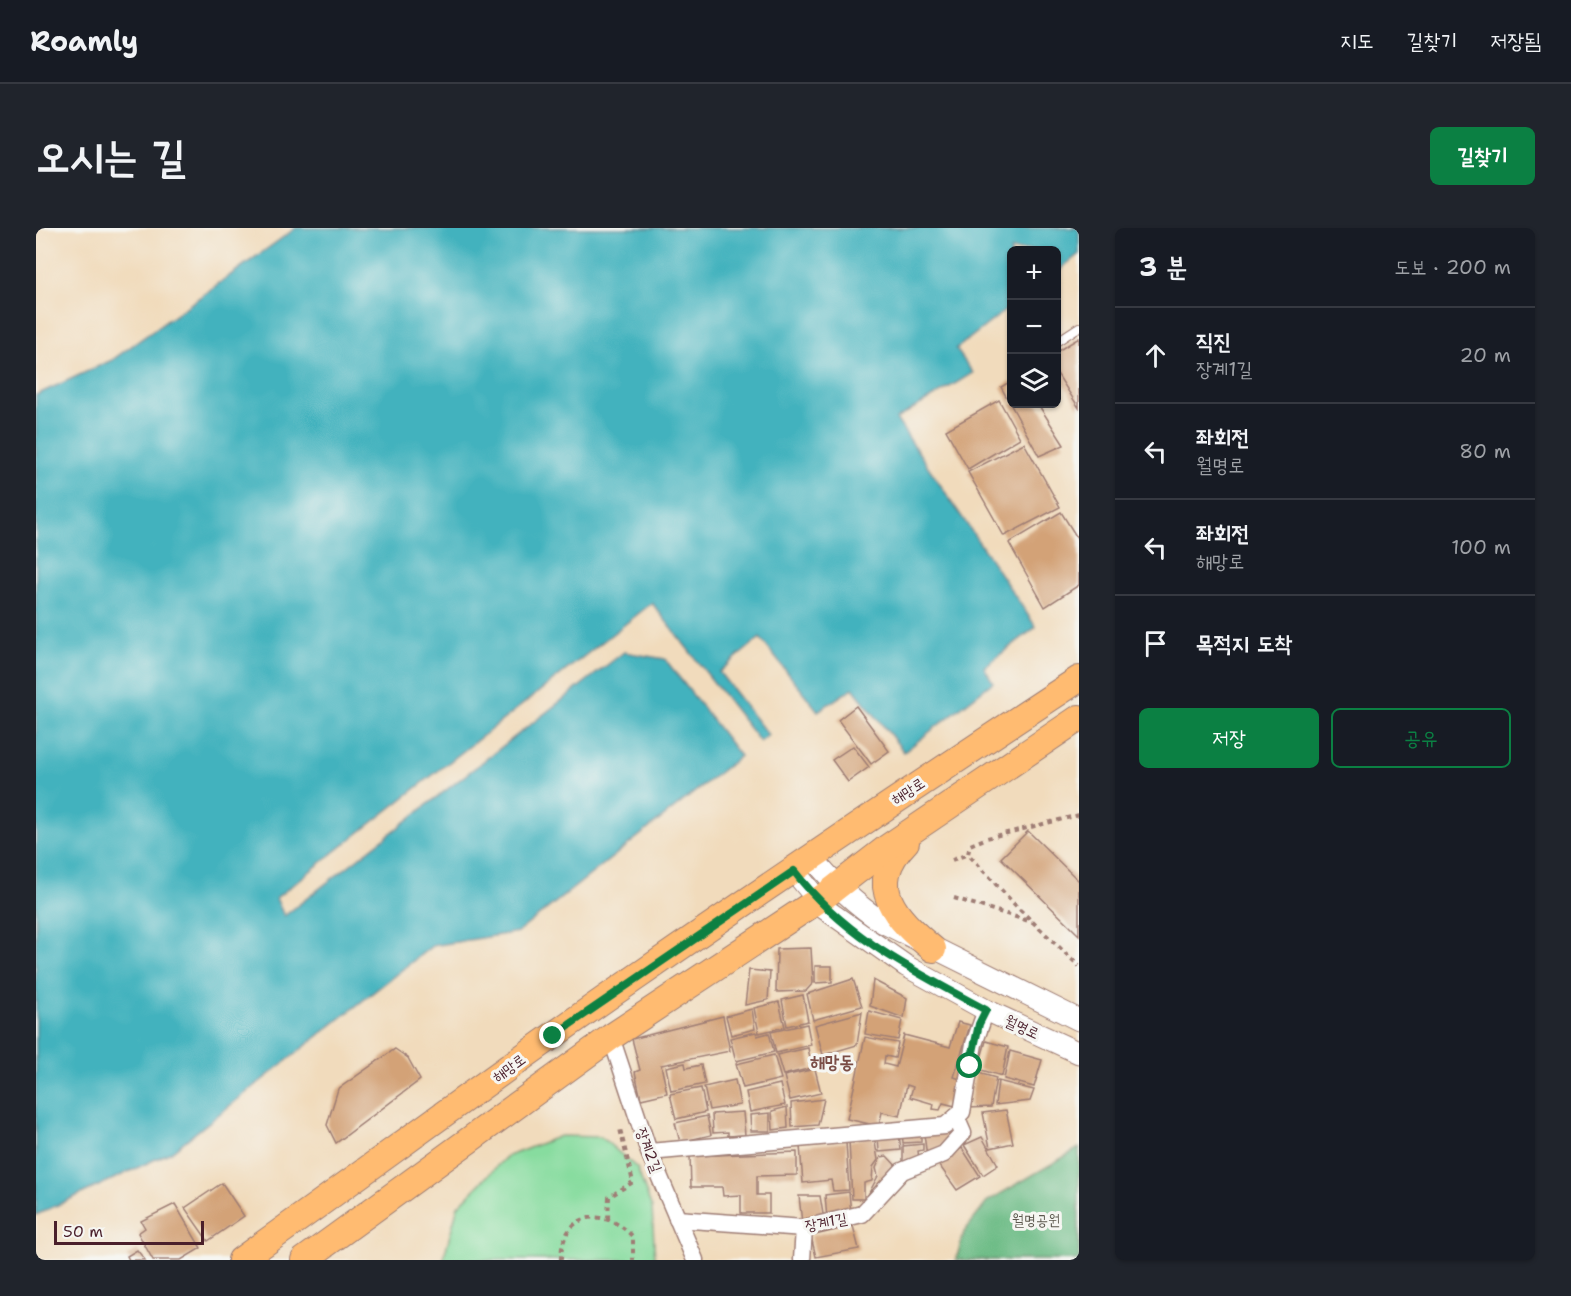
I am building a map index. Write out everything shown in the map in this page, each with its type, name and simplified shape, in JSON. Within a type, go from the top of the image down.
[{"type":"main road","name":"해망로","points":[[241,1260],[611,995],[803,865],[865,820],[1079,679]]},
{"type":"main road","points":[[311,1258],[611,1037],[827,893],[926,822],[1079,718]]},
{"type":"main road","points":[[926,822],[891,860],[886,875],[886,887],[890,905],[897,917],[933,950]]},
{"type":"street","name":"월명로","points":[[803,865],[827,893],[847,927],[906,966],[986,1010],[1079,1053]]},
{"type":"street","name":"월명로","points":[[827,893],[861,909],[933,950],[1079,1020]]},
{"type":"street","name":"장계1길","points":[[677,1219],[804,1228],[862,1214],[902,1172],[944,1154],[963,1132],[956,1117],[962,1112],[974,1044],[979,1024],[986,1010]]},
{"type":"street","name":"장계2길","points":[[611,1037],[649,1152],[695,1260]]},
{"type":"street","points":[[649,1152],[945,1126],[956,1117]]},
{"type":"street","points":[[802,1260],[804,1228]]},
{"type":"lane","points":[[1061,339],[1079,327]]},
{"type":"path","points":[[968,854],[970,846],[987,838],[1079,815]]},
{"type":"path","points":[[952,860],[968,854]]},
{"type":"path","points":[[968,854],[1032,922],[1079,966]]},
{"type":"path","points":[[954,898],[1032,922]]},
{"type":"path","points":[[608,1219],[609,1197],[633,1182],[619,1124],[635,1111]]},
{"type":"path","points":[[561,1260],[566,1234],[577,1221],[590,1217],[608,1219],[623,1226],[633,1237],[633,1260]]},
{"type":"green space","points":[[560,1136],[601,1137],[637,1168],[652,1208],[655,1260],[443,1260],[458,1206],[506,1157]]},
{"type":"green space","name":"월명공원","points":[[1079,1148],[1079,1260],[956,1260],[964,1232],[988,1201]]},
{"type":"water","points":[[296,228],[1079,228],[1079,254],[1061,269],[1061,246],[1007,246],[1007,309],[956,349],[973,373],[896,419],[1036,627],[984,667],[993,682],[904,752],[853,688],[818,711],[760,638],[719,672],[768,735],[760,742],[652,603],[276,898],[284,916],[624,652],[665,659],[740,756],[518,932],[432,946],[171,1152],[36,1215],[36,395],[112,360]]},
{"type":"building","points":[[1079,338],[1079,408],[1061,380],[1061,349]]},
{"type":"building","points":[[1007,383],[1007,398],[1001,387]]},
{"type":"building","points":[[999,400],[1020,438],[968,469],[946,430]]},
{"type":"building","points":[[1013,408],[1041,408],[1064,445],[1039,456]]},
{"type":"building","points":[[1024,443],[1060,507],[1004,536],[968,472]]},
{"type":"building","points":[[1061,512],[1079,541],[1079,585],[1045,607],[1009,543]]},
{"type":"building","points":[[856,706],[889,751],[871,764],[838,720]]},
{"type":"building","points":[[853,746],[869,767],[848,782],[832,760]]},
{"type":"building","points":[[1028,831],[1079,881],[1079,935],[1001,858]]},
{"type":"building","points":[[811,948],[813,983],[806,991],[776,992],[777,949]]},
{"type":"building","points":[[815,966],[832,966],[832,982],[815,983]]},
{"type":"building","points":[[749,970],[770,972],[768,1000],[745,1005]]},
{"type":"building","points":[[853,979],[862,1006],[813,1020],[807,994]]},
{"type":"building","points":[[873,980],[907,998],[904,1018],[870,1006]]},
{"type":"building","points":[[803,995],[808,1021],[787,1026],[782,1000]]},
{"type":"building","points":[[779,1002],[785,1027],[759,1033],[754,1008]]},
{"type":"building","points":[[752,1009],[755,1029],[731,1035],[726,1016]]},
{"type":"building","points":[[869,1011],[902,1020],[898,1040],[865,1034]]},
{"type":"building","points":[[862,1012],[857,1045],[823,1055],[815,1025]]},
{"type":"building","points":[[723,1016],[730,1051],[661,1065],[667,1093],[641,1099],[635,1072],[640,1070],[632,1039]]},
{"type":"building","points":[[958,1022],[970,1025],[954,1077],[960,1079],[955,1106],[943,1103],[940,1110],[933,1109],[934,1104],[910,1097],[913,1087],[907,1085],[900,1116],[882,1112],[879,1126],[847,1119],[865,1037],[898,1043],[895,1058],[885,1056],[884,1064],[896,1067],[904,1035],[950,1047]]},
{"type":"building","points":[[807,1024],[811,1045],[776,1053],[771,1032]]},
{"type":"building","points":[[756,1032],[757,1036],[769,1033],[774,1052],[736,1061],[730,1038]]},
{"type":"building","points":[[986,1041],[1008,1047],[1002,1076],[978,1069]]},
{"type":"building","points":[[808,1048],[812,1068],[783,1075],[777,1055]]},
{"type":"building","points":[[395,1049],[408,1058],[420,1080],[336,1143],[327,1125],[338,1089]]},
{"type":"building","points":[[1010,1051],[1042,1060],[1034,1087],[1004,1079]]},
{"type":"building","points":[[774,1055],[781,1079],[743,1088],[736,1064]]},
{"type":"building","points":[[685,1063],[686,1068],[701,1065],[705,1084],[671,1091],[666,1067]]},
{"type":"building","points":[[815,1069],[821,1093],[790,1100],[784,1076]]},
{"type":"building","points":[[975,1072],[996,1078],[991,1107],[969,1108]]},
{"type":"building","points":[[735,1080],[740,1105],[709,1110],[704,1087]]},
{"type":"building","points":[[998,1081],[1034,1090],[1030,1101],[995,1105]]},
{"type":"building","points":[[780,1084],[785,1105],[750,1112],[746,1092]]},
{"type":"building","points":[[701,1088],[706,1112],[676,1119],[670,1094]]},
{"type":"building","points":[[824,1099],[818,1125],[792,1127],[791,1103]]},
{"type":"building","points":[[787,1107],[788,1128],[773,1130],[772,1111]]},
{"type":"building","points":[[1006,1110],[1013,1143],[990,1148],[983,1113]]},
{"type":"building","points":[[743,1112],[745,1135],[728,1136],[728,1132],[713,1133],[712,1114]]},
{"type":"building","points":[[770,1113],[770,1131],[751,1131],[750,1115]]},
{"type":"building","points":[[707,1116],[711,1135],[680,1142],[675,1123]]},
{"type":"building","points":[[947,1129],[953,1137],[927,1157],[924,1134]]},
{"type":"building","points":[[921,1130],[921,1142],[903,1143],[902,1133]]},
{"type":"building","points":[[899,1134],[901,1150],[879,1152],[878,1135]]},
{"type":"building","points":[[874,1136],[878,1160],[873,1167],[872,1181],[864,1183],[864,1199],[852,1199],[849,1141]]},
{"type":"building","points":[[982,1137],[998,1165],[983,1175],[964,1145]]},
{"type":"building","points":[[846,1142],[849,1190],[833,1191],[831,1180],[803,1183],[800,1146]]},
{"type":"building","points":[[923,1144],[923,1150],[918,1151],[919,1160],[903,1165],[903,1146]]},
{"type":"building","points":[[962,1148],[980,1176],[957,1190],[939,1165]]},
{"type":"building","points":[[797,1152],[797,1175],[757,1176],[757,1195],[769,1195],[769,1213],[741,1213],[741,1195],[723,1196],[722,1187],[691,1187],[690,1156]]},
{"type":"building","points":[[887,1156],[899,1169],[872,1201],[868,1195],[878,1176],[876,1168],[881,1157]]},
{"type":"building","points":[[222,1183],[244,1216],[208,1241],[185,1208]]},
{"type":"building","points":[[849,1192],[851,1214],[827,1219],[825,1195]]},
{"type":"building","points":[[799,1196],[820,1196],[824,1220],[802,1223]]},
{"type":"building","points":[[175,1204],[201,1248],[181,1260],[153,1260],[138,1233],[145,1228],[141,1221]]},
{"type":"building","points":[[853,1226],[859,1249],[816,1257],[811,1236]]},
{"type":"building","points":[[137,1250],[145,1260],[129,1260],[127,1256]]},
{"type":"district","name":"해망동","points":[[832,1062]]},
{"type":"route","points":[[553,1036],[794,871],[825,909],[847,927],[906,966],[986,1010],[979,1024],[970,1066]]}]
